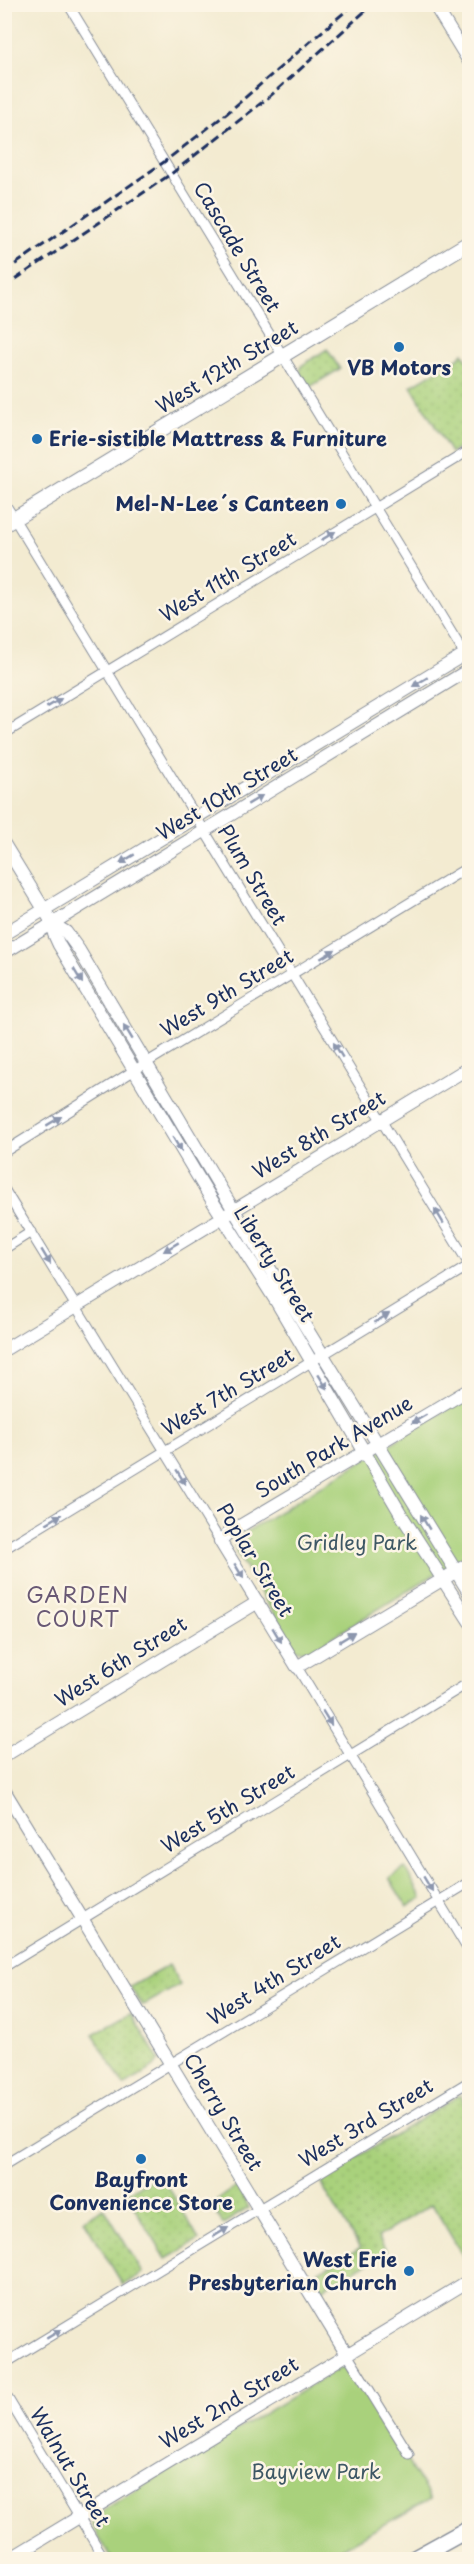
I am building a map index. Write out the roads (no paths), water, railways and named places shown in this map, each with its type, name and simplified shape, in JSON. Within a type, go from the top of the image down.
[{"type":"highway","points":[[412,2559],[466,2530]]},
{"type":"main road","name":"West 12th Street","points":[[10,522],[470,242]]},
{"type":"street","name":"Cascade Street","points":[[68,4],[375,508],[468,656]]},
{"type":"street","points":[[434,4],[470,63]]},
{"type":"street","name":"West 11th Street","points":[[4,734],[470,450]]},
{"type":"street","name":"Plum Street","points":[[4,502],[10,522],[108,671],[469,1265]]},
{"type":"street","name":"West 10th Street","points":[[4,934],[468,656]]},
{"type":"street","name":"West 10th Street","points":[[4,953],[470,669]]},
{"type":"street","points":[[330,737],[338,750]]},
{"type":"street","name":"Liberty Street","points":[[4,844],[53,924],[66,932],[470,1594]]},
{"type":"street","name":"West 9th Street","points":[[4,1152],[470,866]]},
{"type":"street","name":"Liberty Street","points":[[53,924],[59,945],[222,1217],[276,1301],[442,1580],[470,1622]]},
{"type":"street","name":"West 8th Street","points":[[4,1350],[470,1067]]},
{"type":"street","name":"Poplar Street","points":[[4,1189],[470,1953]]},
{"type":"street","points":[[4,1249],[31,1232]]},
{"type":"street","name":"West 7th Street","points":[[4,1549],[469,1265]]},
{"type":"street","name":"South Park Avenue","points":[[220,1541],[228,1533],[470,1389]]},
{"type":"street","points":[[297,1667],[470,1563]]},
{"type":"street","name":"West 6th Street","points":[[4,1756],[258,1602]]},
{"type":"street","name":"West 5th Street","points":[[4,1966],[470,1682]]},
{"type":"street","name":"Cherry Street","points":[[4,1790],[409,2454]]},
{"type":"street","name":"West 4th Street","points":[[4,2165],[470,1882]]},
{"type":"street","name":"West 3rd Street","points":[[4,2364],[470,2081]]},
{"type":"street","name":"West 2nd Street","points":[[8,2559],[470,2280]]},
{"type":"street","name":"Walnut Street","points":[[4,2392],[105,2559]]},
{"type":"street","points":[[466,2530],[470,2552]]},
{"type":"railway","points":[[4,272],[164,162],[226,114],[354,4]]},
{"type":"railway","points":[[4,287],[171,174],[269,97],[373,4]]},
{"type":"place","name":"VB Motors","points":[[399,347]]},
{"type":"place","name":"Erie-sistible Mattress & Furniture","points":[[37,439]]},
{"type":"place","name":"Mel-N-Lee´s Canteen","points":[[341,504]]},
{"type":"place","name":"Bayfront Convenience Store","points":[[141,2159]]},
{"type":"place","name":"West Erie Presbyterian Church","points":[[409,2271]]},
{"type":"district","name":"GARDEN COURT","points":[[78,1608]]},
{"type":"park label","name":"Gridley Park","points":[[357,1543]]},
{"type":"park label","name":"Bayview Park","points":[[316,2472]]}]
